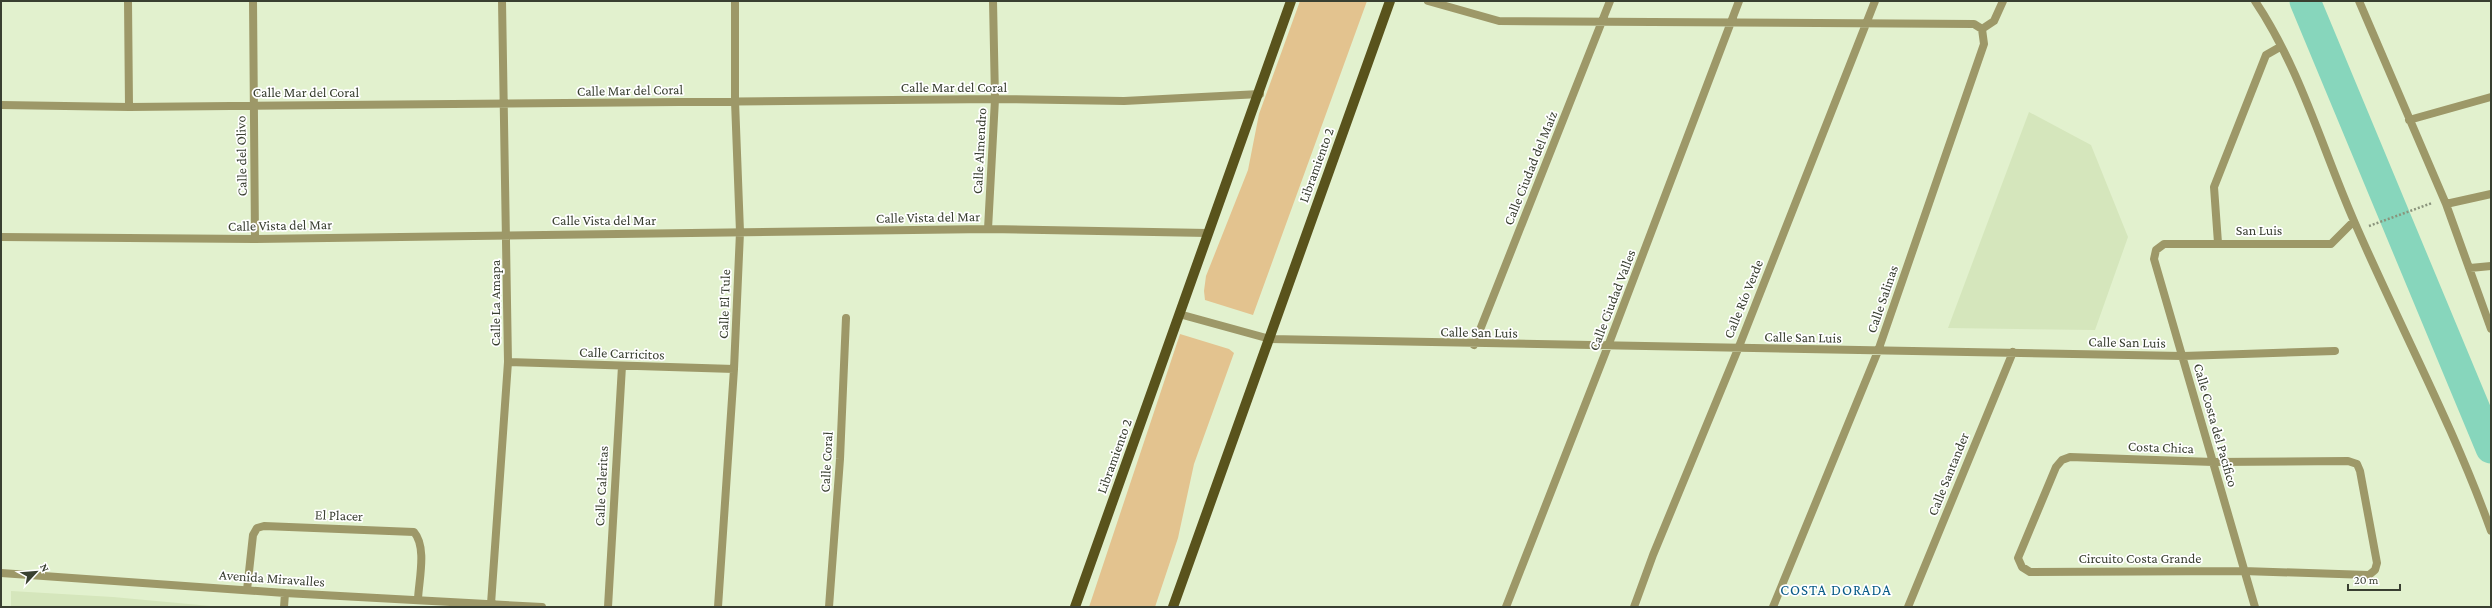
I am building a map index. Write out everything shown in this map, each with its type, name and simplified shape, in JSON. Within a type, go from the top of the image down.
[{"type":"main road","name":"Libramiento 2","points":[[1075,607],[1208,233],[1260,94],[1291,1]]},
{"type":"main road","name":"Libramiento 2","points":[[1173,607],[1390,1]]},
{"type":"street","points":[[128,1],[129,107]]},
{"type":"street","name":"Calle del Olivo","points":[[253,1],[255,238]]},
{"type":"street","name":"Calle La Amapa","points":[[491,604],[508,362],[508,234],[502,1]]},
{"type":"street","name":"Calle El Tule","points":[[718,607],[734,369],[740,232],[735,101],[735,1]]},
{"type":"street","name":"Calle Almendro","points":[[988,229],[995,99],[993,1]]},
{"type":"street","points":[[1428,1],[1499,21],[1732,24],[1974,24],[1982,29],[1994,21],[2003,1]]},
{"type":"street","name":"Calle Ciudad del Maíz","points":[[1474,345],[1610,1]]},
{"type":"street","name":"Calle Ciudad Valles","points":[[1506,607],[1732,24],[1739,1]]},
{"type":"street","name":"Calle Río Verde","points":[[1634,607],[1653,555],[1738,349],[1875,1]]},
{"type":"street","points":[[2255,1],[2306,98],[2354,221],[2422,367],[2491,532]]},
{"type":"street","points":[[2359,1],[2446,204],[2491,329]]},
{"type":"street","name":"Calle Salinas","points":[[1772,607],[1878,351],[1984,44],[1982,29]]},
{"type":"street","points":[[2218,243],[2214,187],[2266,55],[2280,47]]},
{"type":"street","name":"Calle Mar del Coral","points":[[1,104],[129,107],[253,104],[505,105],[995,99],[1124,101],[1260,94]]},
{"type":"street","points":[[2409,120],[2491,97]]},
{"type":"street","points":[[2446,204],[2491,194]]},
{"type":"street","name":"San Luis","points":[[2156,250],[2164,244],[2331,244],[2354,221]]},
{"type":"street","name":"Calle Vista del Mar","points":[[1,237],[255,238],[988,229],[1208,233]]},
{"type":"street","name":"Calle Costa del Pacifico","points":[[2156,250],[2154,259],[2183,356],[2243,571],[2255,607]]},
{"type":"street","points":[[2470,268],[2491,266]]},
{"type":"street","points":[[1179,314],[1270,339]]},
{"type":"street","name":"Calle Coral","points":[[829,607],[840,459],[846,318]]},
{"type":"street","name":"Calle San Luis","points":[[1270,339],[1474,345],[2013,352],[2183,356],[2335,351]]},
{"type":"street","name":"Calle Santander","points":[[1908,607],[2013,352]]},
{"type":"street","name":"Calle Carricitos","points":[[508,362],[734,369]]},
{"type":"street","name":"Calle Caleritas","points":[[608,607],[622,366]]},
{"type":"street","name":"Costa Chica","points":[[2062,460],[2070,456],[2213,462],[2348,461],[2357,464],[2360,471],[2377,563],[2375,570]]},
{"type":"street","name":"Circuito Costa Grande","points":[[2062,460],[2036,512],[2018,558],[2022,567],[2030,572],[2243,571],[2369,575],[2375,570]]},
{"type":"street","name":"El Placer","points":[[247,590],[253,535],[257,528],[264,526],[414,532],[420,539],[421,548],[418,599]]},
{"type":"street","name":"Avenida Miravalles","points":[[1,573],[285,593],[418,599],[542,607]]},
{"type":"street","points":[[284,607],[285,593]]},
{"type":"path","points":[[2366,227],[2434,202]]},
{"type":"shaded area","points":[[1300,1],[1367,1],[1253,315],[1205,300],[1204,291],[1206,276],[1248,170],[1259,114]]},
{"type":"shaded area","points":[[2029,112],[2091,145],[2128,237],[2095,330],[1948,328]]},
{"type":"shaded area","points":[[1180,334],[1229,349],[1234,353],[1194,464],[1178,538],[1155,607],[1089,607]]},
{"type":"shaded area","points":[[11,591],[113,597],[221,607],[11,607]]},
{"type":"waterway","points":[[2305,1],[2491,448]]},
{"type":"district","name":"COSTA DORADA","points":[[1836,590]]}]
